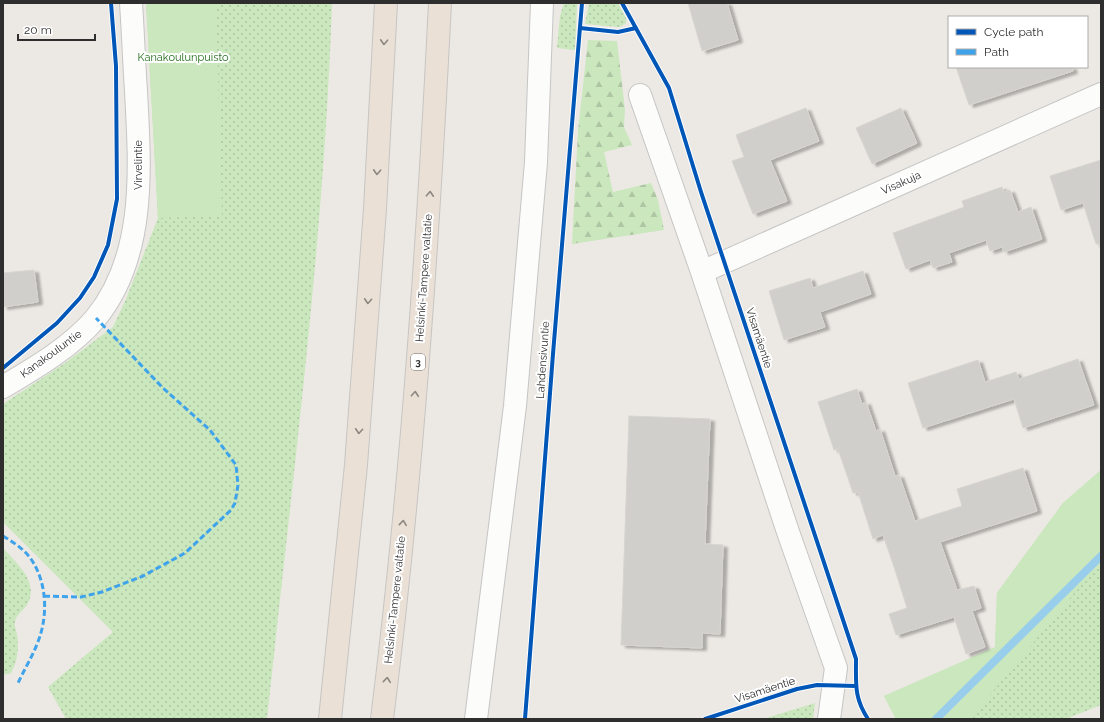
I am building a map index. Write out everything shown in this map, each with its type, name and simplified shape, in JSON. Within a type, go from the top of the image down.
[{"type":"highway","points":[[330,719],[356,466],[375,209],[386,3]]},
{"type":"highway","name":"Helsinki-Tampere valtatie","points":[[382,719],[410,460],[429,215],[440,3]]},
{"type":"street","name":"Virvelintie","points":[[96,318],[118,279],[130,246],[137,209],[138,141],[131,3]]},
{"type":"street","points":[[476,719],[515,406],[536,162],[542,3]]},
{"type":"street","name":"Visakuja","points":[[702,272],[1101,94]]},
{"type":"street","points":[[640,95],[702,272],[788,532],[836,668],[829,719]]},
{"type":"street","name":"Kanakouluntie","points":[[3,387],[62,349],[82,333],[96,318]]},
{"type":"green space","points":[[146,3],[332,3],[328,93],[315,272],[267,719],[66,719],[48,687],[113,632],[3,522],[3,404],[65,363],[113,327],[126,299],[158,218]]},
{"type":"green space","name":"Kanakoulunpuisto","points":[[146,3],[216,3],[222,216],[158,218]]},
{"type":"green space","points":[[564,3],[577,3],[575,50],[557,48],[560,16]]},
{"type":"green space","points":[[589,3],[618,3],[626,18],[626,23],[620,27],[585,24]]},
{"type":"green space","points":[[588,40],[617,41],[625,110],[624,127],[632,145],[604,152],[613,192],[651,183],[658,200],[664,230],[572,244],[578,131]]},
{"type":"green space","points":[[1101,470],[1101,705],[1066,719],[896,719],[884,696],[995,648],[997,593],[1063,503]]},
{"type":"green space","points":[[1101,470],[1101,561],[970,719],[896,719],[884,696],[995,647],[997,593],[1063,503]]},
{"type":"green space","points":[[3,548],[25,574],[31,589],[27,605],[18,614],[15,622],[18,644],[15,663],[11,673],[3,675]]},
{"type":"green space","points":[[815,703],[813,719],[763,719]]},
{"type":"building","points":[[688,3],[727,3],[738,40],[702,51]]},
{"type":"building","points":[[956,68],[1072,68],[1073,71],[969,105]]},
{"type":"building","points":[[806,108],[819,141],[770,160],[787,201],[753,214],[732,161],[744,157],[736,135]]},
{"type":"building","points":[[901,108],[917,143],[872,164],[856,128]]},
{"type":"building","points":[[1101,160],[1101,244],[1096,244],[1083,203],[1061,210],[1050,176]]},
{"type":"building","points":[[1002,187],[1004,192],[1010,190],[1018,212],[1031,207],[1042,239],[1004,252],[1002,247],[990,251],[986,240],[949,253],[952,262],[933,268],[930,260],[906,269],[893,233],[964,207],[962,201]]},
{"type":"building","points":[[34,270],[38,302],[3,307],[3,273]]},
{"type":"building","points":[[863,271],[871,294],[820,312],[825,327],[784,340],[769,291],[810,278],[813,288]]},
{"type":"building","points":[[1078,359],[1094,405],[1023,428],[1014,399],[923,428],[908,383],[978,360],[985,382],[1016,372],[1019,379]]},
{"type":"building","points":[[857,389],[862,404],[866,402],[876,431],[880,429],[895,476],[899,475],[915,521],[962,506],[957,489],[1023,468],[1037,511],[940,542],[957,590],[974,586],[981,608],[972,611],[985,647],[966,654],[954,617],[896,635],[889,614],[907,608],[894,567],[883,535],[873,539],[858,492],[853,493],[838,449],[834,450],[818,402]]},
{"type":"building","points":[[629,416],[710,419],[705,544],[723,545],[720,634],[702,633],[702,648],[621,645]]},
{"type":"waterway","points":[[936,719],[1101,556]]},
{"type":"marked path","points":[[44,596],[81,597],[102,592],[143,576],[185,553],[231,510],[235,503],[238,485],[236,465],[210,430],[163,388],[96,318]]},
{"type":"marked path","points":[[3,536],[28,555],[36,568],[43,586],[45,606],[43,626],[33,654],[18,683]]},
{"type":"cycle path","points":[[3,368],[57,323],[80,298],[94,277],[108,245],[117,199],[116,66],[111,3]]},
{"type":"cycle path","name":"Lahdensivuntie","points":[[525,719],[582,3]]},
{"type":"cycle path","name":"Visamäentie","points":[[622,3],[669,88],[701,192],[856,659],[856,683],[858,697],[863,711],[868,719]]},
{"type":"cycle path","points":[[580,28],[618,32],[636,28]]},
{"type":"cycle path","name":"Visamäentie","points":[[705,719],[797,689],[817,685],[856,686]]}]
